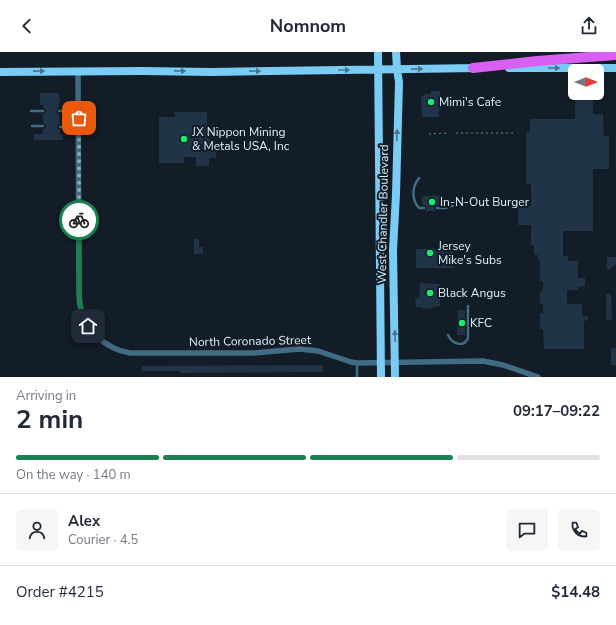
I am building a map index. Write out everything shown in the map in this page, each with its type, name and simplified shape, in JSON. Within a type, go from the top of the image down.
[{"type":"highway","points":[[473,68],[616,55]]},
{"type":"main road","name":"West Chandler Boulevard","points":[[378,52],[381,377]]},
{"type":"main road","name":"West Chandler Boulevard","points":[[395,377],[393,250],[399,82],[396,52]]},
{"type":"main road","points":[[0,72],[212,72],[473,68],[616,68]]},
{"type":"street","points":[[78,71],[79,126]]},
{"type":"street","name":"North Coronado Street","points":[[79,126],[79,294],[82,310],[88,326],[94,334],[106,343],[117,349],[130,353],[254,353],[299,349],[318,351],[357,363],[484,361],[503,365],[538,377]]},
{"type":"lane","points":[[31,111],[42,110]]},
{"type":"lane","points":[[59,110],[79,110]]},
{"type":"lane","points":[[32,126],[42,126]]},
{"type":"lane","points":[[60,127],[79,126]]},
{"type":"lane","points":[[419,178],[414,187],[414,200],[415,204],[419,208],[424,208]]},
{"type":"lane","points":[[438,208],[446,208],[454,205]]},
{"type":"lane","points":[[448,335],[452,341],[457,343],[463,343],[466,341],[468,338],[468,306]]},
{"type":"lane","points":[[357,363],[357,377]]},
{"type":"path","points":[[429,134],[449,133]]},
{"type":"path","points":[[456,133],[516,133]]},
{"type":"building","name":"Mimi's Cafe","points":[[431,91],[440,91],[441,109],[439,109],[439,117],[422,117],[421,97],[426,94],[431,94]]},
{"type":"building","points":[[40,93],[59,93],[59,108],[56,111],[59,114],[60,124],[57,128],[60,130],[60,134],[63,134],[63,140],[34,140],[34,134],[43,134],[43,129],[46,126],[43,123],[43,114],[46,111],[43,108],[43,105],[40,105]]},
{"type":"building","points":[[575,100],[593,100],[593,114],[603,114],[604,136],[609,136],[609,169],[593,169],[593,231],[563,231],[563,256],[568,256],[568,261],[578,261],[578,278],[585,278],[585,286],[578,287],[578,290],[567,290],[567,304],[582,304],[582,316],[588,316],[588,320],[584,321],[584,349],[544,349],[543,329],[540,329],[540,313],[543,313],[543,304],[540,304],[540,291],[543,291],[543,281],[540,281],[540,260],[538,260],[538,255],[534,255],[534,245],[531,245],[531,225],[518,225],[518,207],[531,206],[531,184],[526,184],[526,132],[530,132],[530,119],[575,119]]},
{"type":"building","name":"JX Nippon Mining & Metals USA, Inc","points":[[175,112],[207,112],[207,136],[209,136],[209,141],[216,141],[216,158],[209,158],[209,166],[196,166],[196,157],[184,157],[184,163],[159,163],[159,117],[175,117]]},
{"type":"building","points":[[432,195],[442,196],[444,203],[442,203],[442,205],[435,206],[434,209],[437,211],[424,211],[427,208],[422,204],[422,197]]},
{"type":"building","points":[[194,239],[199,239],[199,247],[203,247],[203,254],[194,254]]},
{"type":"building","points":[[453,248],[454,268],[416,268],[416,249]]},
{"type":"building","points":[[607,257],[616,257],[616,265],[611,267],[611,269],[607,269]]},
{"type":"building","name":"Black Angus","points":[[420,283],[440,284],[440,306],[423,309],[423,307],[416,307],[415,298],[419,298]]},
{"type":"building","points":[[606,294],[611,294],[612,320],[606,320]]},
{"type":"building","name":"KFC","points":[[458,310],[465,310],[465,335],[457,335]]},
{"type":"building","points":[[611,348],[616,348],[616,365],[611,365]]},
{"type":"building","points":[[323,365],[323,372],[180,373],[180,371],[142,371],[142,366]]},
{"type":"way so far","points":[[79,118],[79,220]]},
{"type":"place","name":"Mimi's Cafe","points":[[431,102]]},
{"type":"place","name":"JX Nippon Mining & Metals USA, Inc","points":[[184,139]]},
{"type":"place","name":"In-N-Out Burger","points":[[432,202]]},
{"type":"place","name":"Jersey Mike's Subs","points":[[430,253]]},
{"type":"place","name":"Black Angus","points":[[430,293]]},
{"type":"place","name":"KFC","points":[[462,323]]},
{"type":"route","points":[[79,220],[80,305],[88,326]]}]
